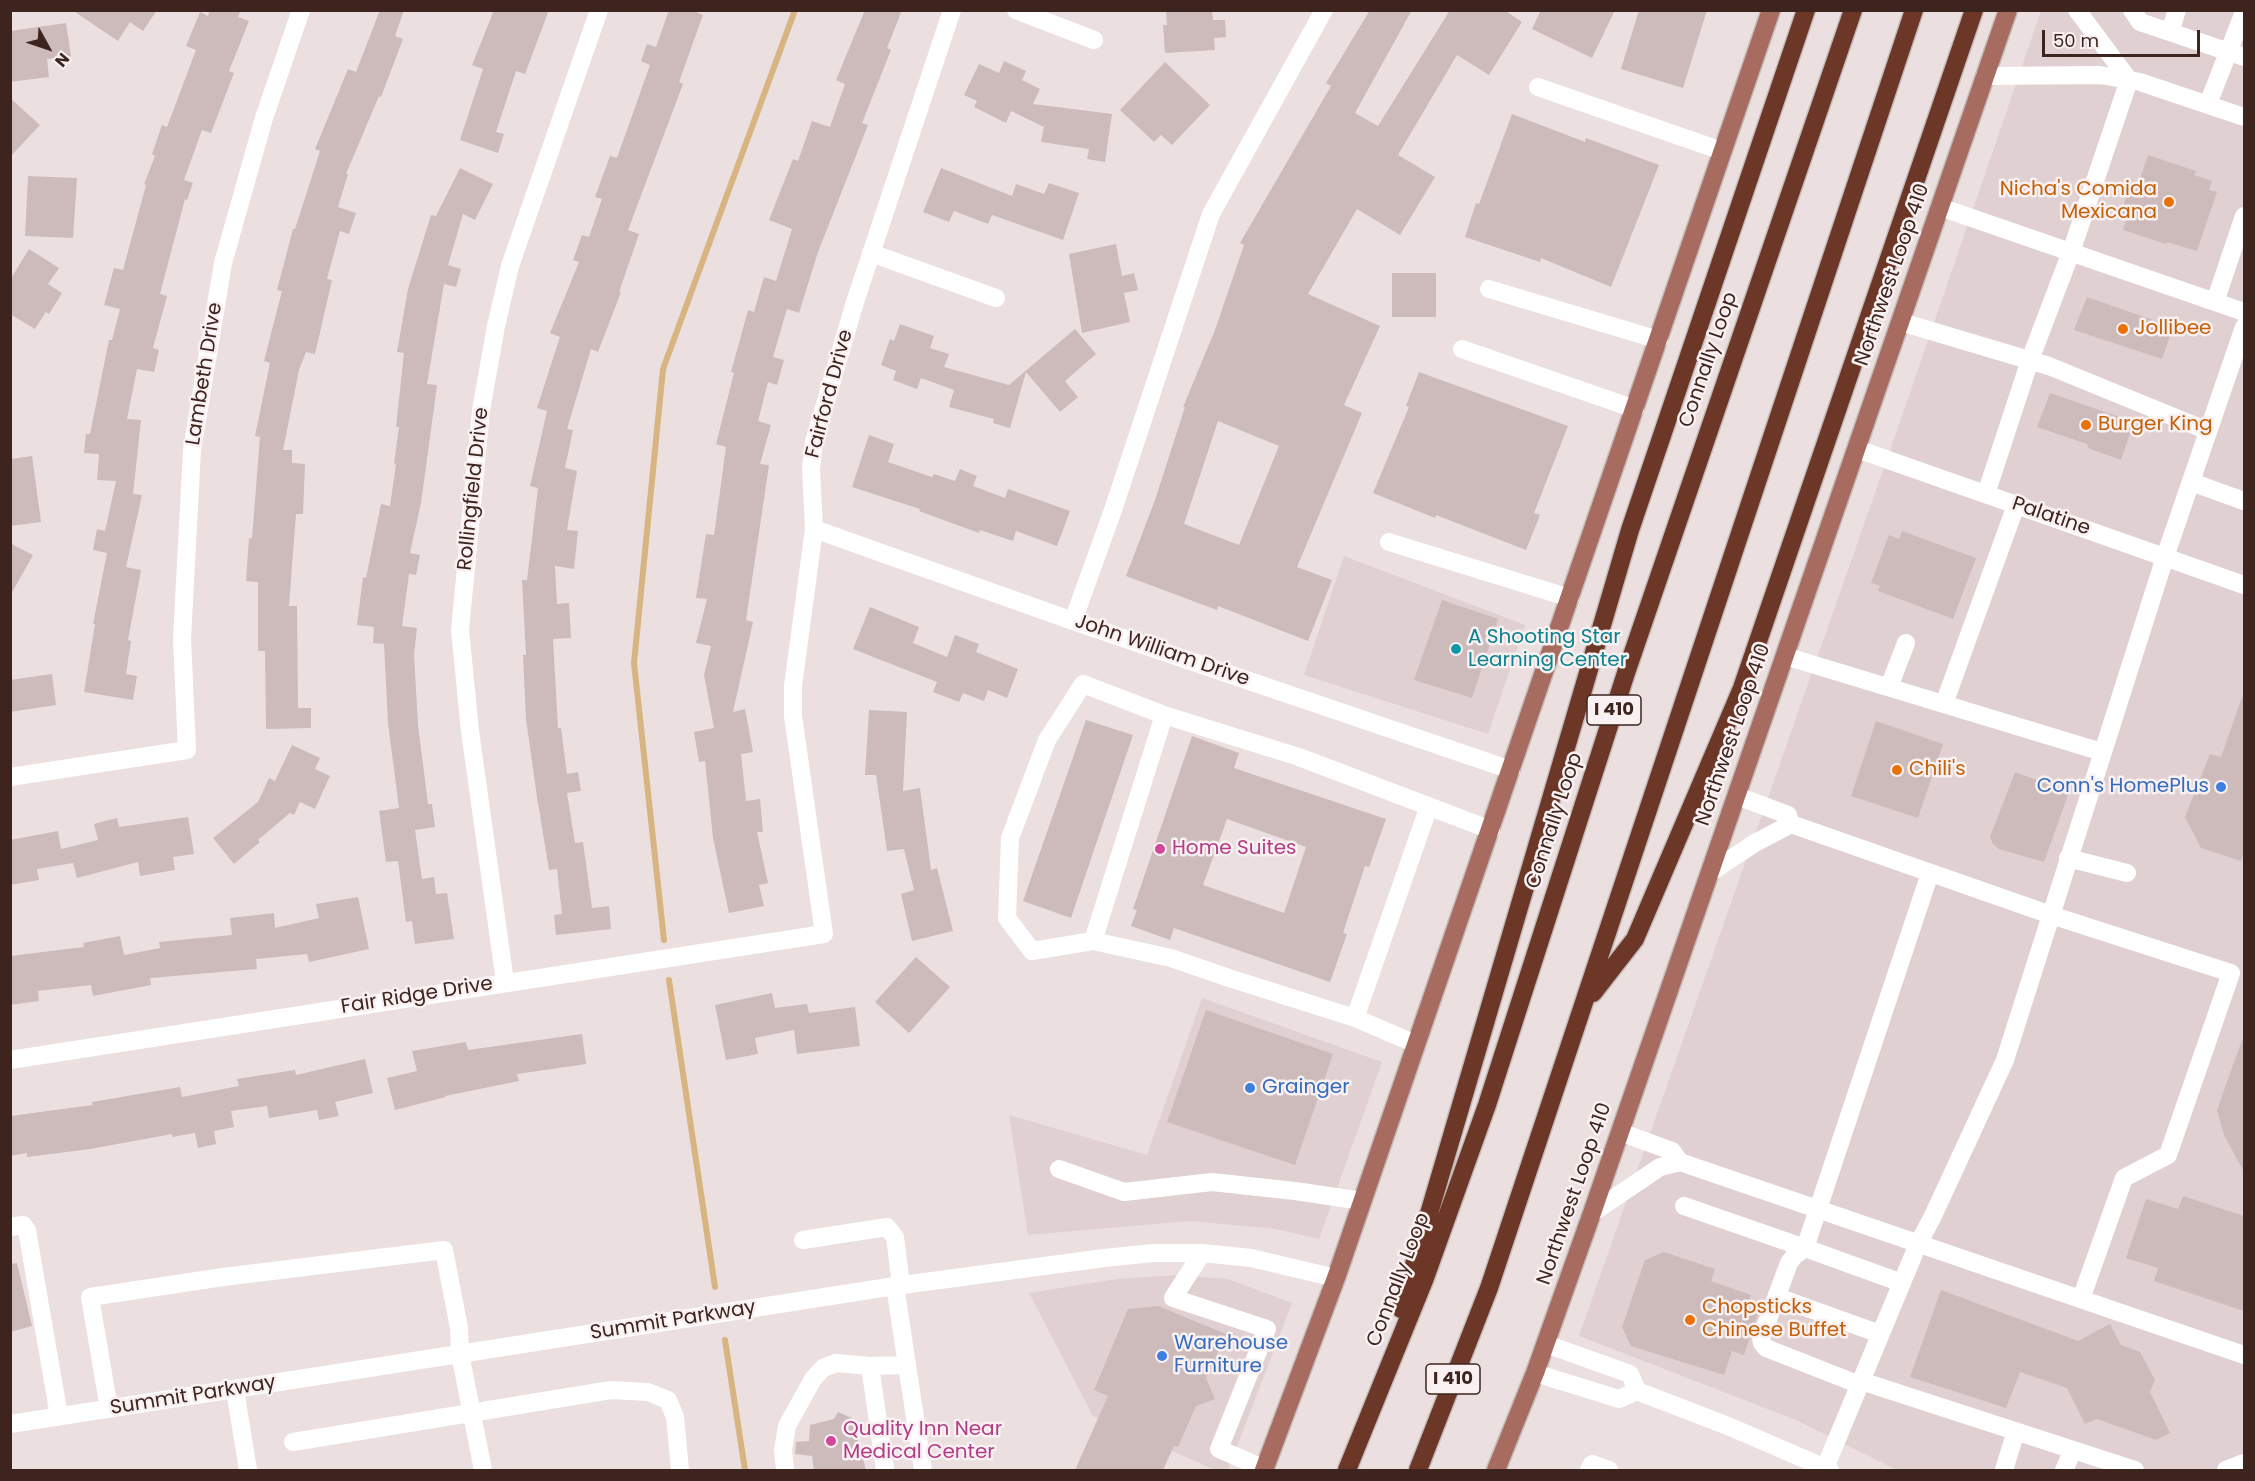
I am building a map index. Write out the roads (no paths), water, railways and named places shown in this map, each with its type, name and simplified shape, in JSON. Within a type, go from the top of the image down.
[{"type":"highway","points":[[1372,1408],[1630,530],[1806,10]]},
{"type":"highway","name":"Connally Loop","points":[[1347,1470],[1425,1278],[1487,1106],[1626,673],[1853,10]]},
{"type":"highway","name":"I 410","points":[[1418,1470],[1489,1288],[1914,10]]},
{"type":"highway","points":[[1584,1004],[1635,939],[1742,688],[1974,10]]},
{"type":"main road","points":[[1265,1470],[1336,1278],[1771,10]]},
{"type":"main road","name":"Northwest Loop 410","points":[[1496,1470],[1546,1344],[1592,1213],[2008,10]]},
{"type":"street","name":"Lambeth Drive","points":[[10,777],[187,750],[182,639],[192,450],[223,263],[264,118],[302,10]]},
{"type":"street","name":"Rollingfield Drive","points":[[505,982],[470,731],[460,630],[479,433],[496,326],[510,266],[599,10]]},
{"type":"street","name":"Fairford Drive","points":[[824,934],[793,716],[794,686],[814,529],[811,469],[814,442],[871,253],[952,10]]},
{"type":"street","points":[[1016,10],[1094,40]]},
{"type":"street","points":[[1073,621],[1113,510],[1211,214],[1324,10]]},
{"type":"street","points":[[2077,10],[2129,80]]},
{"type":"street","points":[[2132,10],[2140,22],[2237,54]]},
{"type":"street","points":[[2170,32],[2177,10]]},
{"type":"street","points":[[2208,104],[2237,54],[2244,12]]},
{"type":"street","points":[[1985,76],[2100,75],[2129,80],[2244,117]]},
{"type":"street","points":[[1986,494],[2030,360],[2071,252],[2129,80]]},
{"type":"street","points":[[1538,87],[1722,151]]},
{"type":"street","points":[[1940,207],[2244,312]]},
{"type":"street","points":[[2215,302],[2244,216]]},
{"type":"street","points":[[871,253],[996,298]]},
{"type":"street","points":[[1490,289],[1659,340]]},
{"type":"street","points":[[1901,322],[2049,366],[2208,431]]},
{"type":"street","points":[[1535,1373],[1619,1399],[1637,1391],[1728,1426],[1827,1469],[1918,1244],[2005,1060],[2165,557],[2244,327]]},
{"type":"street","points":[[1462,349],[1635,409]]},
{"type":"street","name":"Palatine","points":[[1857,449],[2244,585]]},
{"type":"street","points":[[2190,482],[2244,501]]},
{"type":"street","points":[[1944,704],[2016,505]]},
{"type":"street","name":"John William Drive","points":[[814,529],[1073,621],[1511,770]]},
{"type":"street","points":[[1389,542],[1570,598]]},
{"type":"street","points":[[1889,687],[1906,643]]},
{"type":"street","points":[[1785,656],[2102,752]]},
{"type":"street","points":[[1416,1044],[1355,1018],[1171,958],[1093,941],[1032,951],[1007,918],[1010,838],[1047,740],[1083,684],[1164,716],[1299,757],[1491,830]]},
{"type":"street","points":[[1093,941],[1164,716]]},
{"type":"street","points":[[1737,796],[1788,815],[1791,824]]},
{"type":"street","points":[[1355,1018],[1429,806]]},
{"type":"street","points":[[1711,872],[1755,843],[1791,824],[2050,915],[2231,973],[2168,1155],[2124,1178],[2081,1299]]},
{"type":"street","points":[[2068,858],[2127,873]]},
{"type":"street","points":[[1930,873],[1805,1248],[1789,1263],[1761,1338],[1766,1348],[1860,1383],[2016,1431],[2132,1470]]},
{"type":"street","name":"Fair Ridge Drive","points":[[10,1060],[824,934]]},
{"type":"street","points":[[1620,1132],[1672,1151],[1680,1162]]},
{"type":"street","points":[[1592,1213],[1660,1167],[1680,1162],[2244,1355]]},
{"type":"street","points":[[1059,1169],[1124,1192],[1212,1182],[1295,1191],[1362,1202]]},
{"type":"street","points":[[1684,1206],[1902,1283]]},
{"type":"street","points":[[10,1227],[23,1225],[27,1230],[59,1416]]},
{"type":"street","points":[[803,1240],[887,1227],[895,1237],[907,1365],[923,1470]]},
{"type":"street","points":[[109,1409],[90,1297],[223,1277],[444,1250],[459,1328],[460,1354],[483,1470]]},
{"type":"street","name":"Summit Parkway","points":[[10,1424],[898,1285],[1104,1258],[1153,1253],[1202,1253],[1251,1258],[1336,1278]]},
{"type":"street","points":[[1202,1253],[1173,1298],[1268,1329],[1219,1449],[1265,1470]]},
{"type":"street","points":[[1777,1297],[1880,1334]]},
{"type":"street","points":[[1546,1344],[1630,1374],[1637,1391]]},
{"type":"street","points":[[785,1470],[783,1450],[787,1426],[813,1379],[823,1368],[836,1363],[870,1366],[907,1365]]},
{"type":"street","points":[[870,1366],[885,1470]]},
{"type":"street","points":[[236,1389],[248,1470]]},
{"type":"street","points":[[293,1442],[611,1390],[648,1392],[668,1400],[675,1417],[680,1470]]},
{"type":"street","points":[[2004,1470],[2016,1431]]},
{"type":"street","points":[[2064,1470],[2073,1450]]},
{"type":"street","points":[[2226,1470],[2244,1463]]},
{"type":"street","points":[[1590,1470],[1592,1464],[1609,1470]]},
{"type":"waterway","points":[[664,940],[634,663],[663,369],[795,10]]},
{"type":"waterway","points":[[669,980],[715,1287]]},
{"type":"waterway","points":[[725,1340],[745,1470]]},
{"type":"place","name":"Nicha's Comida Mexicana","points":[[2169,202]]},
{"type":"place","name":"Jollibee","points":[[2123,329]]},
{"type":"place","name":"Burger King","points":[[2086,425]]},
{"type":"place","name":"A Shooting Star Learning Center","points":[[1456,649]]},
{"type":"place","name":"Chili's","points":[[1897,770]]},
{"type":"place","name":"Conn's HomePlus","points":[[2221,787]]},
{"type":"place","name":"Home Suites","points":[[1160,849]]},
{"type":"place","name":"Grainger","points":[[1250,1088]]},
{"type":"place","name":"Chopsticks Chinese Buffet","points":[[1690,1320]]},
{"type":"place","name":"Warehouse Furniture","points":[[1162,1356]]},
{"type":"place","name":"Quality Inn Near Medical Center","points":[[831,1441]]}]
